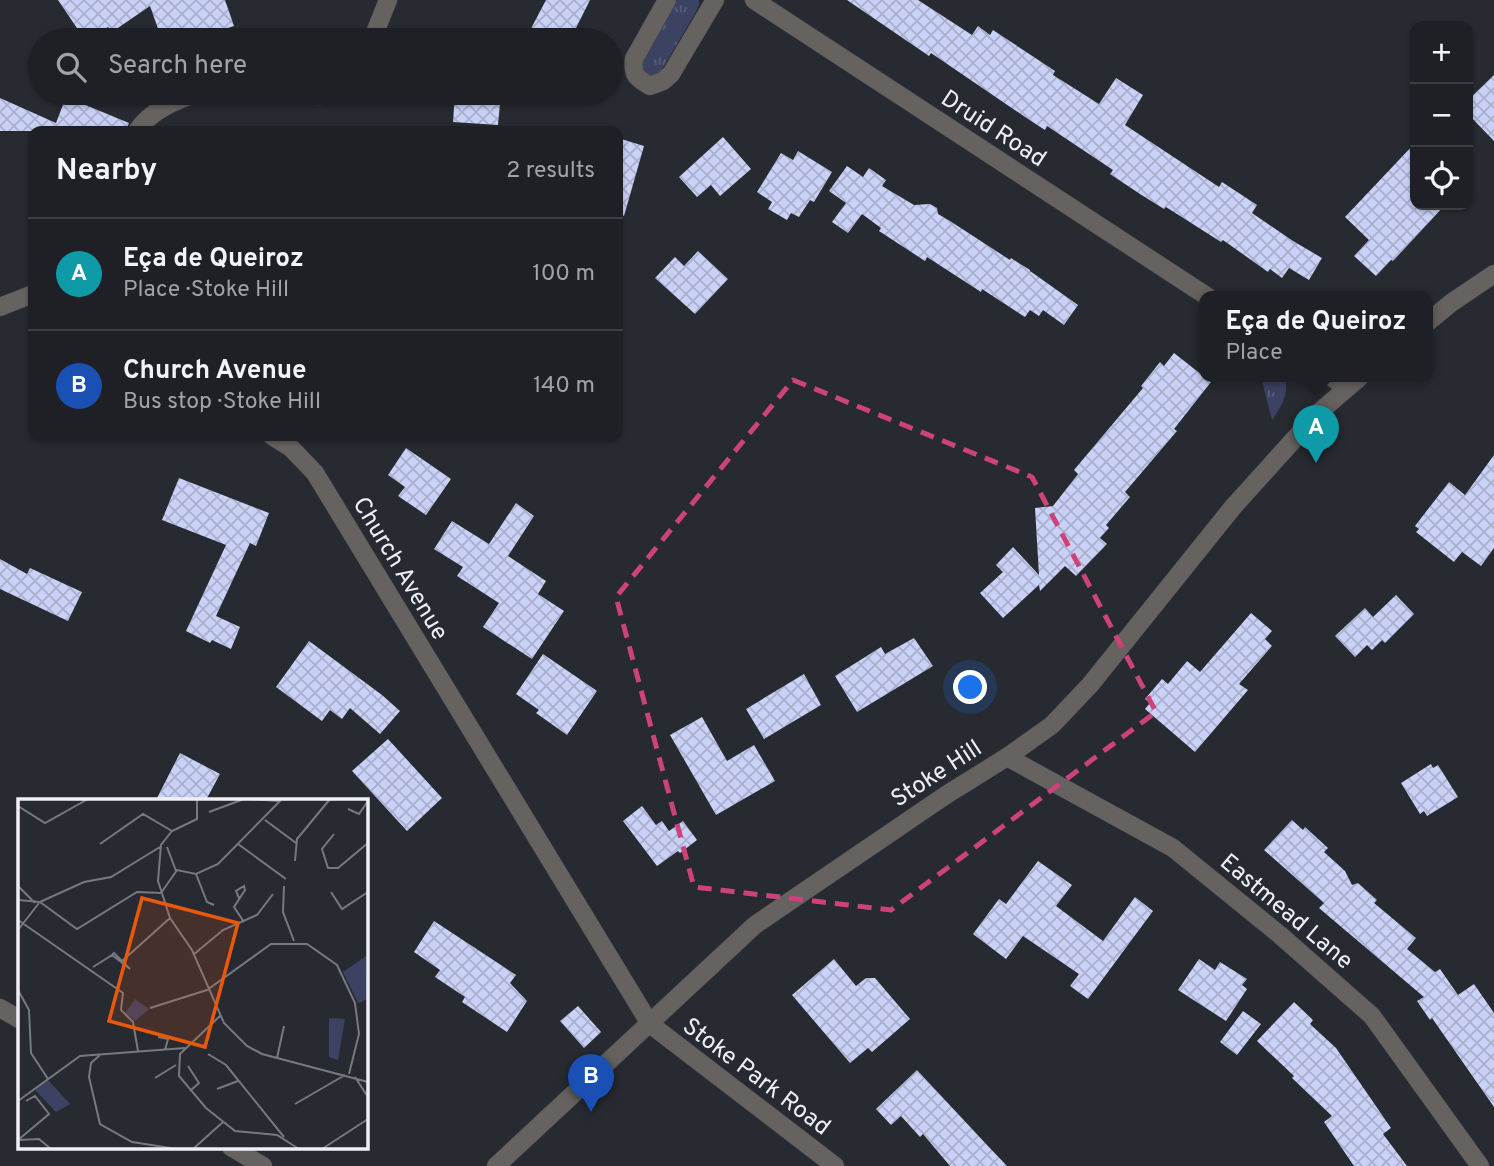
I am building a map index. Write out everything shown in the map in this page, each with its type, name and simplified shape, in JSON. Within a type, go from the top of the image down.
[{"type":"street","points":[[377,28],[388,0]]},
{"type":"street","points":[[667,0],[634,59],[634,74],[650,86],[663,81],[671,74],[715,0]]},
{"type":"street","name":"Druid Road","points":[[754,0],[1199,291]]},
{"type":"street","points":[[140,126],[167,105]]},
{"type":"street","points":[[1433,318],[1494,274]]},
{"type":"street","points":[[0,307],[28,296]]},
{"type":"street","name":"Stoke Hill","points":[[496,1166],[755,925],[1052,725],[1090,685],[1233,507],[1317,414],[1353,383]]},
{"type":"street","name":"Church Avenue","points":[[280,441],[291,448],[315,473],[650,1024]]},
{"type":"street","name":"Eastmead Lane","points":[[1007,757],[1173,848],[1280,934],[1372,1017],[1480,1166]]},
{"type":"street","points":[[0,1008],[18,1018]]},
{"type":"street","name":"Stoke Park Road","points":[[650,1024],[835,1166]]},
{"type":"street","points":[[233,1148],[262,1166]]},
{"type":"highlighted area","points":[[793,380],[1032,477],[1156,712],[891,910],[694,887],[616,597]]},
{"type":"green space","points":[[677,0],[699,0],[699,4],[661,71],[655,77],[647,76],[641,72],[639,64]]},
{"type":"green space","points":[[1262,382],[1286,382],[1285,395],[1272,420]]},
{"type":"building","points":[[58,0],[225,0],[234,26],[158,28],[150,6],[118,28],[77,28]]},
{"type":"building","points":[[546,0],[590,0],[576,28],[531,28]]},
{"type":"building","points":[[847,0],[918,0],[972,35],[978,26],[990,35],[993,30],[1055,71],[1053,75],[1099,104],[1116,78],[1143,95],[1125,125],[1219,187],[1222,182],[1257,205],[1252,213],[1322,258],[1309,280],[1289,268],[1282,278],[1270,269],[1268,272],[1223,240],[1221,242],[1140,194],[1110,174],[1113,170],[1047,126],[1045,130]]},
{"type":"building","points":[[1494,75],[1494,141],[1473,119],[1473,95]]},
{"type":"building","points":[[0,98],[56,123],[63,105],[85,105],[129,123],[128,126],[28,126],[28,131],[0,131]]},
{"type":"building","points":[[454,105],[500,105],[498,125],[453,122]]},
{"type":"building","points":[[723,137],[751,169],[720,196],[711,185],[697,197],[679,177]]},
{"type":"building","points":[[623,140],[644,146],[623,216]]},
{"type":"building","points":[[1410,148],[1410,210],[1440,210],[1376,276],[1354,256],[1369,240],[1345,217]]},
{"type":"building","points":[[798,151],[832,172],[814,202],[810,200],[799,217],[791,213],[787,220],[768,209],[772,202],[757,192],[781,153],[793,160]]},
{"type":"building","points":[[847,166],[863,177],[869,168],[886,180],[882,186],[914,205],[930,204],[937,208],[938,214],[1030,270],[1078,305],[1064,325],[1043,310],[1039,316],[1030,310],[1025,317],[927,257],[925,261],[879,231],[881,228],[862,214],[848,233],[832,222],[846,203],[829,191]]},
{"type":"building","points":[[698,251],[728,279],[695,314],[655,278],[675,257],[684,266]]},
{"type":"building","points":[[1174,353],[1199,373],[1199,382],[1211,382],[1174,429],[1177,431],[1125,492],[1130,497],[1106,525],[1109,528],[1100,538],[1107,544],[1076,576],[1065,566],[1040,591],[1039,585],[1003,618],[980,593],[1003,572],[996,565],[1013,547],[1039,575],[1035,508],[1053,506],[1078,474],[1074,470],[1143,388],[1141,386],[1160,362],[1164,366]]},
{"type":"building","points":[[406,448],[451,479],[426,515],[398,496],[405,487],[388,475]]},
{"type":"building","points":[[1494,455],[1494,548],[1481,566],[1462,552],[1454,562],[1416,532],[1419,529],[1415,526],[1449,482],[1465,495]]},
{"type":"building","points":[[179,478],[269,513],[256,546],[250,543],[216,616],[240,627],[231,649],[212,640],[210,643],[186,631],[226,545],[162,520]]},
{"type":"building","points":[[516,503],[534,516],[508,556],[546,581],[538,594],[564,611],[532,659],[483,627],[499,603],[457,576],[463,567],[434,549],[452,521],[489,544]]},
{"type":"building","points":[[0,559],[27,574],[30,568],[82,592],[68,621],[0,589]]},
{"type":"building","points":[[1396,595],[1414,614],[1385,643],[1382,640],[1372,650],[1367,645],[1355,657],[1335,636],[1365,608],[1373,617]]},
{"type":"building","points":[[1251,613],[1272,631],[1265,639],[1272,646],[1239,684],[1248,690],[1195,752],[1145,709],[1150,703],[1145,699],[1162,679],[1168,684],[1187,661],[1200,672]]},
{"type":"building","points":[[914,638],[933,666],[857,712],[835,676],[881,647],[885,654]]},
{"type":"building","points":[[309,641],[400,711],[380,734],[350,708],[342,719],[330,710],[322,721],[276,687]]},
{"type":"building","points":[[543,654],[597,691],[567,735],[536,713],[539,710],[516,694]]},
{"type":"building","points":[[804,674],[821,705],[764,739],[746,709]]},
{"type":"building","points":[[702,717],[727,761],[754,745],[775,781],[716,815],[670,735]]},
{"type":"building","points":[[388,739],[442,798],[407,831],[352,771]]},
{"type":"building","points":[[180,753],[220,774],[207,799],[157,799]]},
{"type":"building","points":[[1431,764],[1433,768],[1438,765],[1458,797],[1427,816],[1424,811],[1420,814],[1401,783]]},
{"type":"building","points":[[642,806],[656,825],[662,821],[669,831],[683,821],[697,840],[657,866],[623,821]]},
{"type":"building","points":[[1292,820],[1303,830],[1305,827],[1328,848],[1324,852],[1345,871],[1352,885],[1358,883],[1377,900],[1374,903],[1416,938],[1407,949],[1435,972],[1440,969],[1458,995],[1474,984],[1494,1013],[1494,1107],[1432,1018],[1430,1020],[1417,1001],[1424,997],[1319,908],[1324,903],[1264,850]]},
{"type":"building","points":[[1038,861],[1072,885],[1056,906],[1103,941],[1135,897],[1153,911],[1088,999],[1070,986],[1079,974],[1023,936],[1006,959],[973,934],[999,899],[1006,904]]},
{"type":"building","points":[[434,921],[516,975],[510,983],[527,1001],[507,1032],[462,1002],[465,997],[435,977],[440,970],[414,952]]},
{"type":"building","points":[[834,959],[856,986],[866,978],[875,978],[910,1019],[872,1052],[868,1048],[850,1063],[792,995]]},
{"type":"building","points":[[1199,959],[1215,970],[1220,962],[1247,979],[1242,985],[1247,989],[1226,1021],[1178,990]]},
{"type":"building","points":[[1294,1002],[1313,1020],[1310,1024],[1336,1048],[1391,1128],[1383,1134],[1407,1166],[1354,1166],[1324,1122],[1332,1116],[1257,1041]]},
{"type":"building","points":[[578,1006],[601,1032],[584,1048],[560,1021]]},
{"type":"building","points":[[1243,1011],[1261,1024],[1237,1055],[1220,1042]]},
{"type":"building","points":[[917,1070],[1007,1166],[950,1166],[923,1134],[920,1137],[901,1116],[891,1125],[876,1109]]},
{"type":"place","name":"Eça de Queiroz","points":[[1316,463]]},
{"type":"place","name":"Church Avenue","points":[[591,1112]]}]
